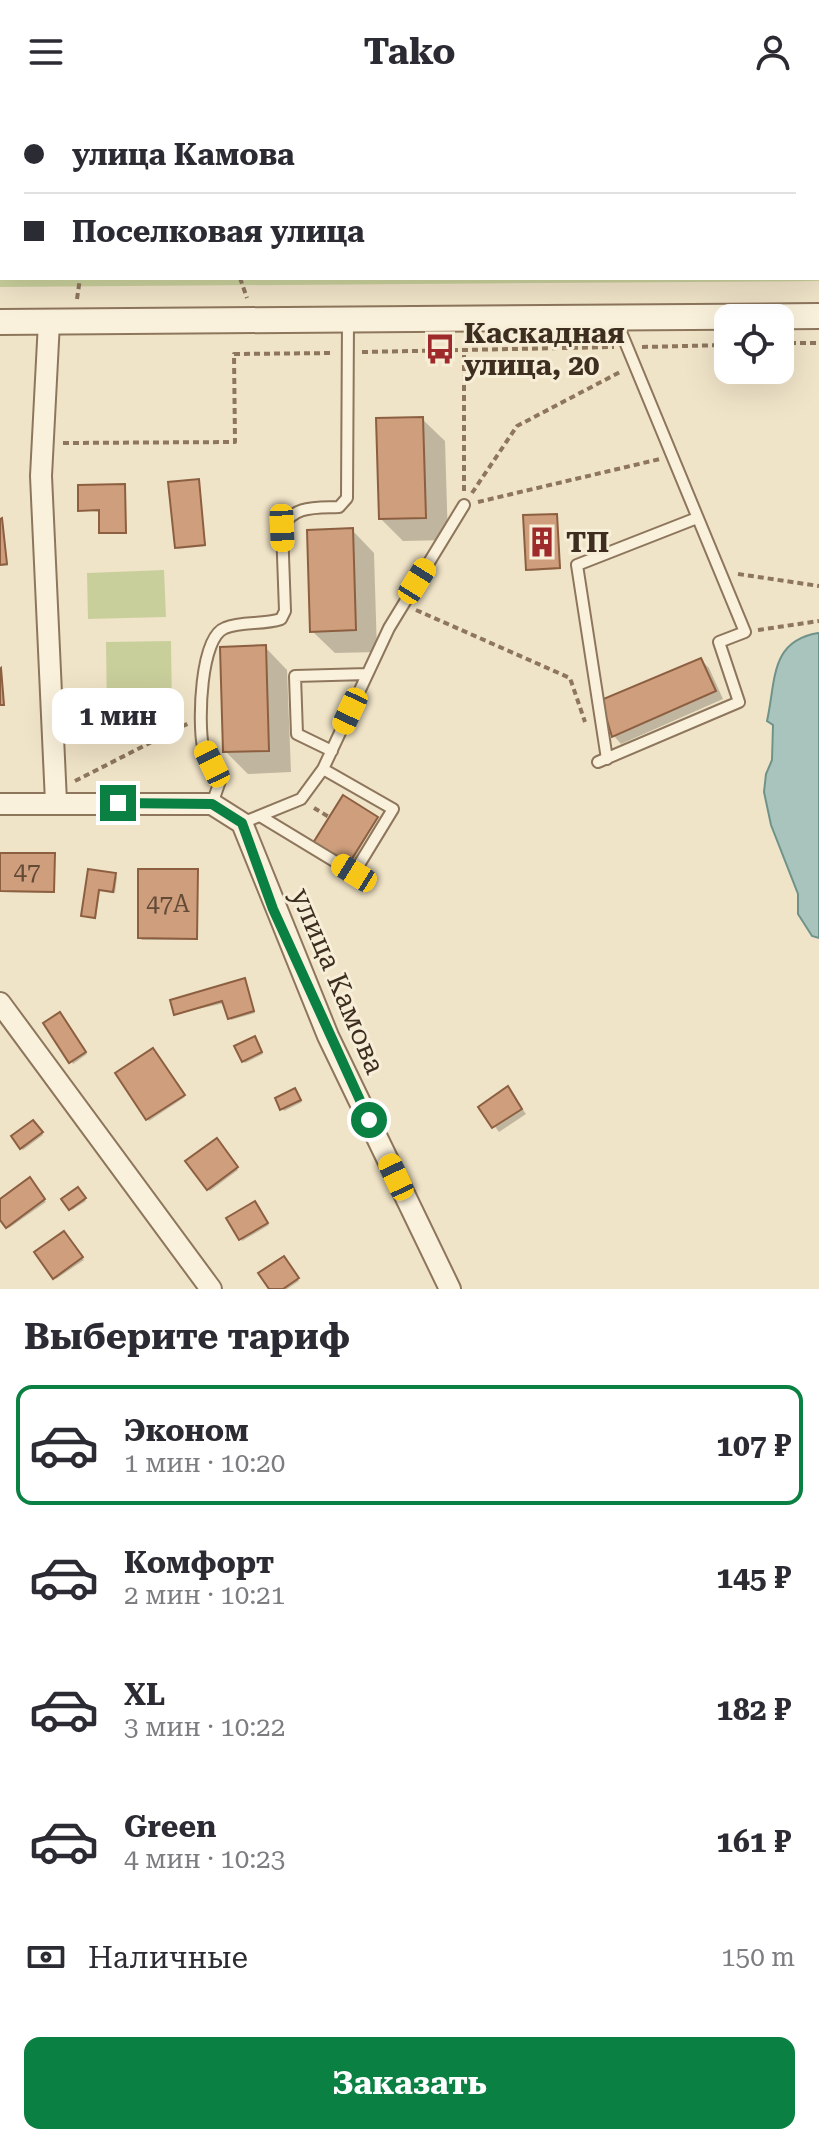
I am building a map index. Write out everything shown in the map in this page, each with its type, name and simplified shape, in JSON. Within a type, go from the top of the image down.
[{"type":"street","points":[[0,322],[616,320],[819,316]]},
{"type":"street","points":[[49,322],[41,443],[56,796]]},
{"type":"street","points":[[0,804],[56,796],[212,804],[251,820]]},
{"type":"street","name":"улица Камова","points":[[251,820],[328,1036],[450,1289]]},
{"type":"street","points":[[0,1003],[211,1289]]},
{"type":"lane","points":[[616,320],[745,632],[719,642],[739,702],[603,760],[577,565],[697,518]]},
{"type":"lane","points":[[212,804],[220,781],[203,747],[203,716],[206,653],[212,639],[224,628],[281,619],[285,611],[282,528],[287,517],[299,509],[339,507],[347,498],[348,321]]},
{"type":"lane","points":[[251,820],[301,799],[323,769],[402,604],[464,505]]},
{"type":"lane","points":[[332,751],[297,734],[295,676],[367,674]]},
{"type":"lane","points":[[251,820],[354,873],[393,809],[323,769]]},
{"type":"path","points":[[76,306],[80,280]]},
{"type":"path","points":[[241,280],[249,307]]},
{"type":"path","points":[[794,343],[819,343]]},
{"type":"path","points":[[41,443],[235,442],[234,354],[714,345]]},
{"type":"path","points":[[464,351],[464,505]]},
{"type":"path","points":[[464,505],[517,426],[633,365]]},
{"type":"path","points":[[464,505],[671,456]]},
{"type":"path","points":[[720,572],[819,586]]},
{"type":"path","points":[[402,604],[570,678],[603,760]]},
{"type":"path","points":[[745,632],[819,621]]},
{"type":"path","points":[[56,796],[203,716]]},
{"type":"green space","points":[[0,280],[819,280],[819,281],[0,287]]},
{"type":"green space","points":[[164,570],[166,617],[88,619],[87,573]]},
{"type":"green space","points":[[171,641],[172,711],[107,712],[106,642]]},
{"type":"water","points":[[818,633],[819,938],[812,936],[798,914],[798,894],[771,825],[764,792],[766,774],[772,760],[773,725],[767,721],[778,665],[791,644]]},
{"type":"building","points":[[423,417],[426,518],[379,519],[376,418]]},
{"type":"building","points":[[199,479],[205,545],[175,548],[168,482]]},
{"type":"building","points":[[125,484],[126,533],[99,533],[99,510],[78,511],[78,485]]},
{"type":"building","name":"ТП","points":[[557,514],[560,568],[526,570],[523,515]]},
{"type":"building","points":[[0,519],[7,564],[0,565]]},
{"type":"building","points":[[353,528],[356,630],[310,632],[307,530]]},
{"type":"building","points":[[266,645],[269,751],[223,752],[220,647]]},
{"type":"building","points":[[701,658],[716,691],[612,737],[601,700]]},
{"type":"building","points":[[1,668],[4,705],[0,705]]},
{"type":"building","points":[[343,795],[378,817],[348,865],[313,843]]},
{"type":"building","points":[[0,853],[55,853],[54,892],[0,891]]},
{"type":"building","points":[[88,869],[116,873],[113,892],[99,890],[95,918],[81,916]]},
{"type":"building","points":[[138,869],[198,869],[197,939],[138,938]]},
{"type":"building","points":[[245,978],[254,1011],[228,1019],[222,1001],[174,1015],[170,1000]]},
{"type":"building","points":[[60,1012],[86,1052],[69,1063],[43,1023]]},
{"type":"building","points":[[255,1036],[262,1052],[242,1062],[234,1046]]},
{"type":"building","points":[[153,1048],[185,1095],[146,1120],[115,1073]]},
{"type":"building","points":[[508,1086],[522,1109],[492,1128],[478,1107]]},
{"type":"building","points":[[295,1088],[301,1100],[280,1110],[275,1098]]},
{"type":"building","points":[[33,1120],[43,1132],[20,1149],[11,1136]]},
{"type":"building","points":[[217,1138],[238,1167],[207,1190],[185,1161]]},
{"type":"building","points":[[30,1177],[45,1199],[6,1228],[0,1220],[0,1199]]},
{"type":"building","points":[[78,1187],[86,1198],[69,1210],[61,1199]]},
{"type":"building","points":[[255,1201],[268,1223],[239,1240],[226,1218]]},
{"type":"building","points":[[64,1231],[83,1257],[53,1279],[34,1252]]},
{"type":"building","points":[[284,1256],[299,1278],[283,1289],[269,1289],[258,1273]]},
{"type":"place","name":"Каскадная улица, 20","points":[[440,349]]},
{"type":"place","name":"ТП","points":[[542,542]]},
{"type":"route","points":[[118,803],[212,804],[242,823],[273,909],[328,1036],[369,1120]]}]
